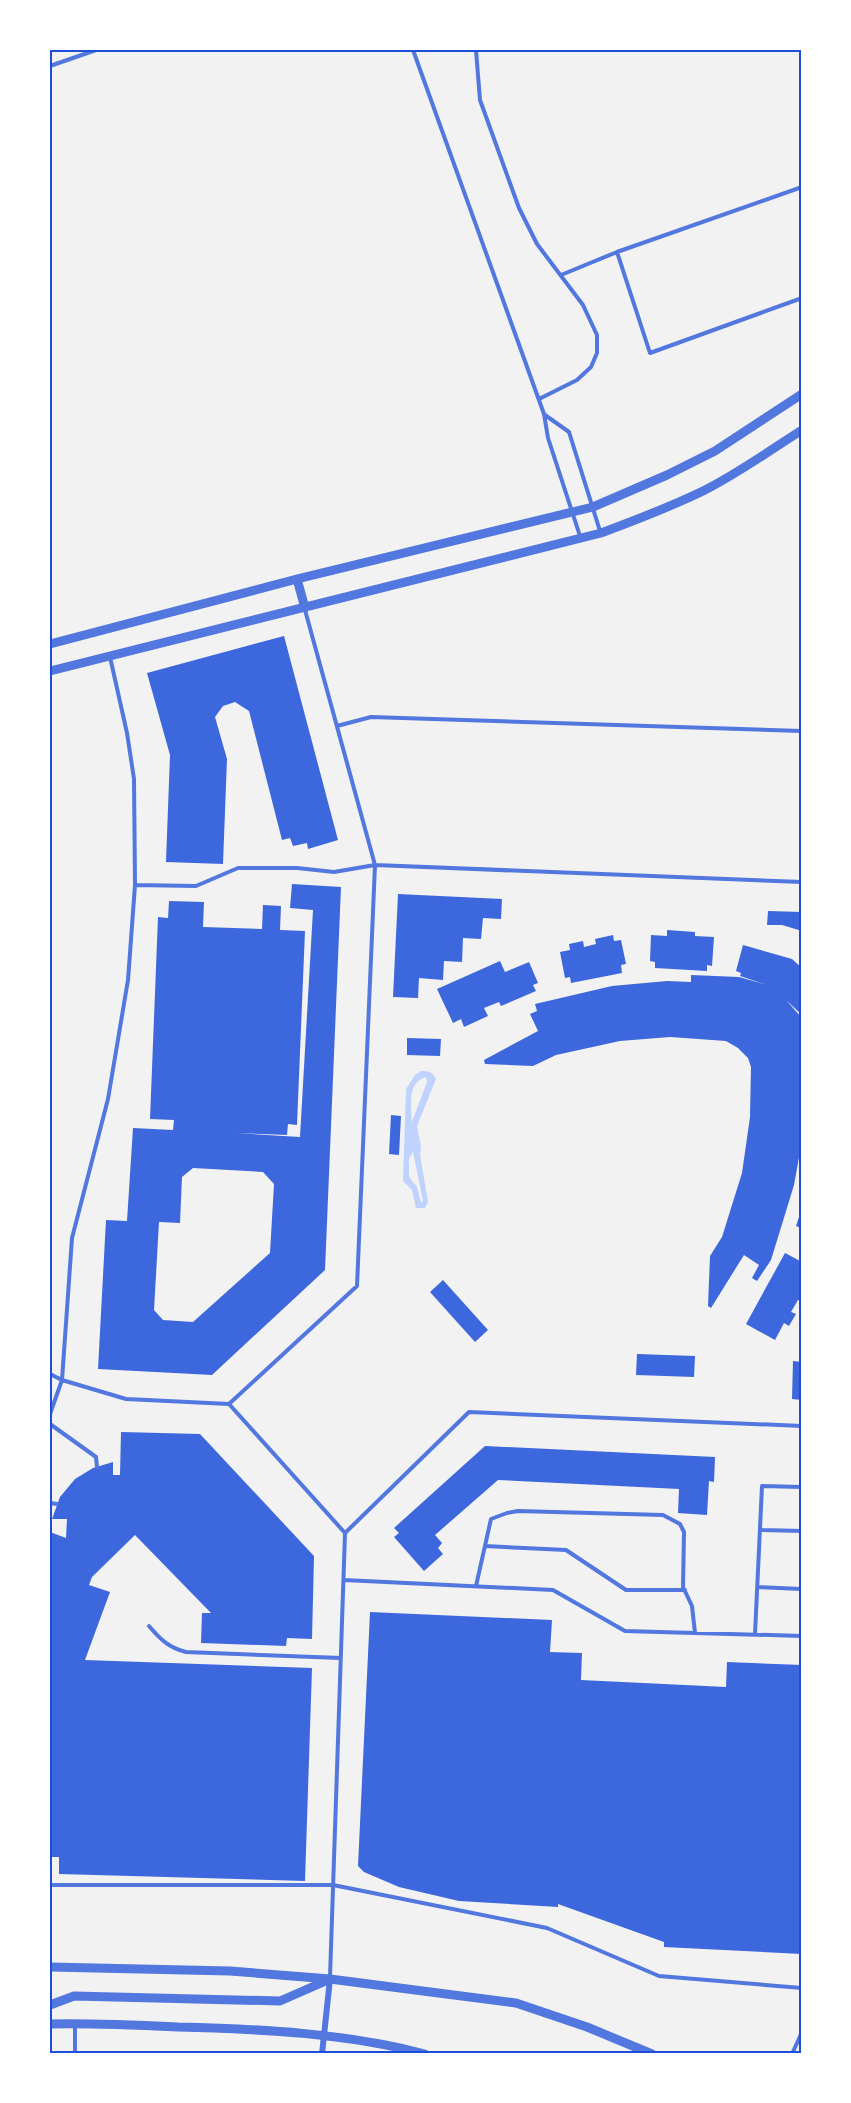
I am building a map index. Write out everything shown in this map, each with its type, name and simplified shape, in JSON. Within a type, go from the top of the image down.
[{"type":"street","points":[[50,644],[297,579],[593,507],[715,451],[801,394]]},
{"type":"street","points":[[50,671],[601,533],[662,510],[705,489],[757,460],[801,430]]},
{"type":"street","points":[[297,579],[305,608]]},
{"type":"street","points":[[50,1967],[231,1971],[330,1979],[516,2003],[587,2027],[652,2054]]},
{"type":"street","points":[[50,2005],[74,1996],[280,2001],[330,1979]]},
{"type":"street","points":[[322,2054],[330,1979]]},
{"type":"street","points":[[50,2024],[222,2028],[324,2035],[369,2041],[425,2054]]},
{"type":"lane","points":[[50,66],[94,50]]},
{"type":"lane","points":[[413,50],[539,399],[548,438],[581,539]]},
{"type":"lane","points":[[476,50],[480,100],[519,208],[537,244],[583,305],[597,335],[597,353],[591,368],[577,380],[539,399]]},
{"type":"lane","points":[[561,275],[617,252],[801,187]]},
{"type":"lane","points":[[617,252],[650,353],[801,298]]},
{"type":"lane","points":[[544,414],[569,432],[601,533]]},
{"type":"lane","points":[[229,1404],[357,1286],[375,865],[305,608]]},
{"type":"lane","points":[[50,1414],[62,1380],[72,1238],[108,1099],[128,981],[135,885],[134,779],[127,733],[110,657]]},
{"type":"lane","points":[[337,726],[371,717],[801,732]]},
{"type":"lane","points":[[135,885],[196,886],[238,868],[297,868],[334,872],[375,865],[801,882]]},
{"type":"lane","points":[[50,1374],[62,1380],[126,1399],[229,1404],[345,1533],[330,1979]]},
{"type":"lane","points":[[345,1533],[469,1412],[801,1426]]},
{"type":"lane","points":[[50,1424],[96,1457],[97,1467]]},
{"type":"lane","points":[[755,1634],[762,1486],[801,1487]]},
{"type":"lane","points":[[50,1503],[57,1504]]},
{"type":"lane","points":[[476,1586],[491,1519],[518,1511],[663,1515],[680,1524],[684,1532],[683,1587],[692,1606],[695,1633]]},
{"type":"lane","points":[[760,1530],[801,1531]]},
{"type":"lane","points":[[485,1546],[566,1550],[626,1590],[685,1590]]},
{"type":"lane","points":[[344,1580],[553,1590],[626,1631],[801,1636]]},
{"type":"lane","points":[[757,1587],[801,1589]]},
{"type":"lane","points":[[149,1626],[166,1644],[186,1653],[341,1658]]},
{"type":"lane","points":[[50,1885],[333,1885],[547,1928],[659,1976],[801,1988]]},
{"type":"lane","points":[[75,2023],[75,2054]]},
{"type":"lane","points":[[792,2054],[801,2032]]},
{"type":"water","points":[[426,1071],[432,1073],[436,1079],[417,1126],[428,1202],[425,1208],[416,1208],[412,1190],[403,1181],[406,1089],[415,1075]],"holes":[[[426,1077],[427,1082],[412,1122],[413,1089],[420,1080]],[[413,1152],[423,1201],[421,1203],[417,1187],[409,1177],[409,1158]]]},
{"type":"building","points":[[284,636],[338,840],[308,849],[307,843],[293,846],[290,838],[282,840],[249,711],[235,702],[223,706],[215,717],[227,759],[223,864],[166,862],[170,755],[147,673]]},
{"type":"building","points":[[292,884],[341,887],[325,1270],[212,1375],[98,1369],[106,1220],[127,1221],[133,1128],[173,1130],[174,1120],[150,1119],[158,917],[168,918],[169,901],[204,902],[203,927],[262,929],[263,905],[281,906],[280,930],[305,931],[297,1125],[288,1124],[287,1135],[235,1133],[300,1137],[313,910],[290,908]],"holes":[[[193,1168],[263,1172],[274,1184],[270,1253],[193,1322],[163,1320],[154,1310],[159,1222],[180,1223],[182,1177]]]},
{"type":"building","points":[[398,894],[502,899],[501,919],[483,918],[481,939],[463,938],[462,962],[444,961],[443,980],[419,978],[418,998],[393,997]]},
{"type":"building","points":[[768,911],[802,912],[802,931],[782,925],[767,925]]},
{"type":"building","points":[[667,930],[695,932],[695,936],[714,937],[712,966],[707,965],[707,971],[655,968],[655,962],[650,961],[651,935],[667,936]]},
{"type":"building","points":[[613,935],[614,941],[621,940],[626,964],[621,965],[622,973],[571,983],[570,977],[565,978],[560,952],[570,950],[569,944],[583,941],[584,947],[596,944],[595,939]]},
{"type":"building","points":[[743,945],[792,959],[802,968],[802,1015],[786,1000],[802,1018],[802,1141],[794,1185],[771,1260],[757,1281],[752,1278],[759,1265],[744,1255],[711,1308],[708,1306],[710,1256],[722,1237],[742,1173],[750,1117],[751,1067],[748,1058],[726,1041],[670,1037],[620,1041],[556,1055],[533,1066],[485,1064],[484,1060],[538,1031],[530,1014],[537,1011],[535,1004],[612,986],[667,981],[691,982],[691,975],[739,977],[764,984],[740,976],[741,973],[736,971]]},
{"type":"building","points":[[500,961],[505,972],[529,962],[538,983],[533,985],[536,991],[501,1006],[499,1002],[484,1008],[488,1016],[464,1027],[461,1019],[453,1023],[437,989]]},
{"type":"building","points":[[407,1038],[441,1039],[440,1056],[407,1055]]},
{"type":"building","points":[[391,1115],[401,1116],[399,1155],[389,1154]]},
{"type":"building","points":[[802,1208],[802,1234],[799,1233],[801,1228],[796,1226]]},
{"type":"building","points":[[785,1253],[802,1262],[802,1302],[798,1300],[791,1312],[796,1314],[789,1326],[784,1323],[775,1340],[746,1324]]},
{"type":"building","points":[[443,1280],[488,1330],[475,1342],[430,1292]]},
{"type":"building","points":[[637,1354],[695,1356],[694,1377],[636,1375]]},
{"type":"building","points":[[793,1361],[802,1362],[802,1400],[792,1399]]},
{"type":"building","points":[[121,1432],[200,1434],[314,1556],[312,1639],[287,1638],[286,1646],[201,1643],[202,1613],[211,1613],[135,1535],[92,1577],[89,1585],[110,1592],[85,1660],[312,1668],[305,1881],[59,1874],[59,1857],[50,1857],[50,1532],[66,1538],[67,1519],[52,1519],[60,1497],[75,1479],[93,1468],[113,1462],[113,1475],[120,1475]]},
{"type":"building","points":[[485,1446],[715,1457],[714,1482],[709,1481],[707,1515],[678,1513],[679,1489],[498,1480],[435,1535],[442,1543],[438,1548],[443,1554],[424,1571],[394,1537],[399,1533],[394,1528]]},
{"type":"building","points":[[370,1612],[552,1620],[550,1652],[582,1653],[581,1680],[726,1687],[727,1662],[802,1665],[802,1954],[664,1947],[664,1942],[558,1904],[558,1907],[459,1901],[399,1887],[364,1872],[358,1866]]}]
